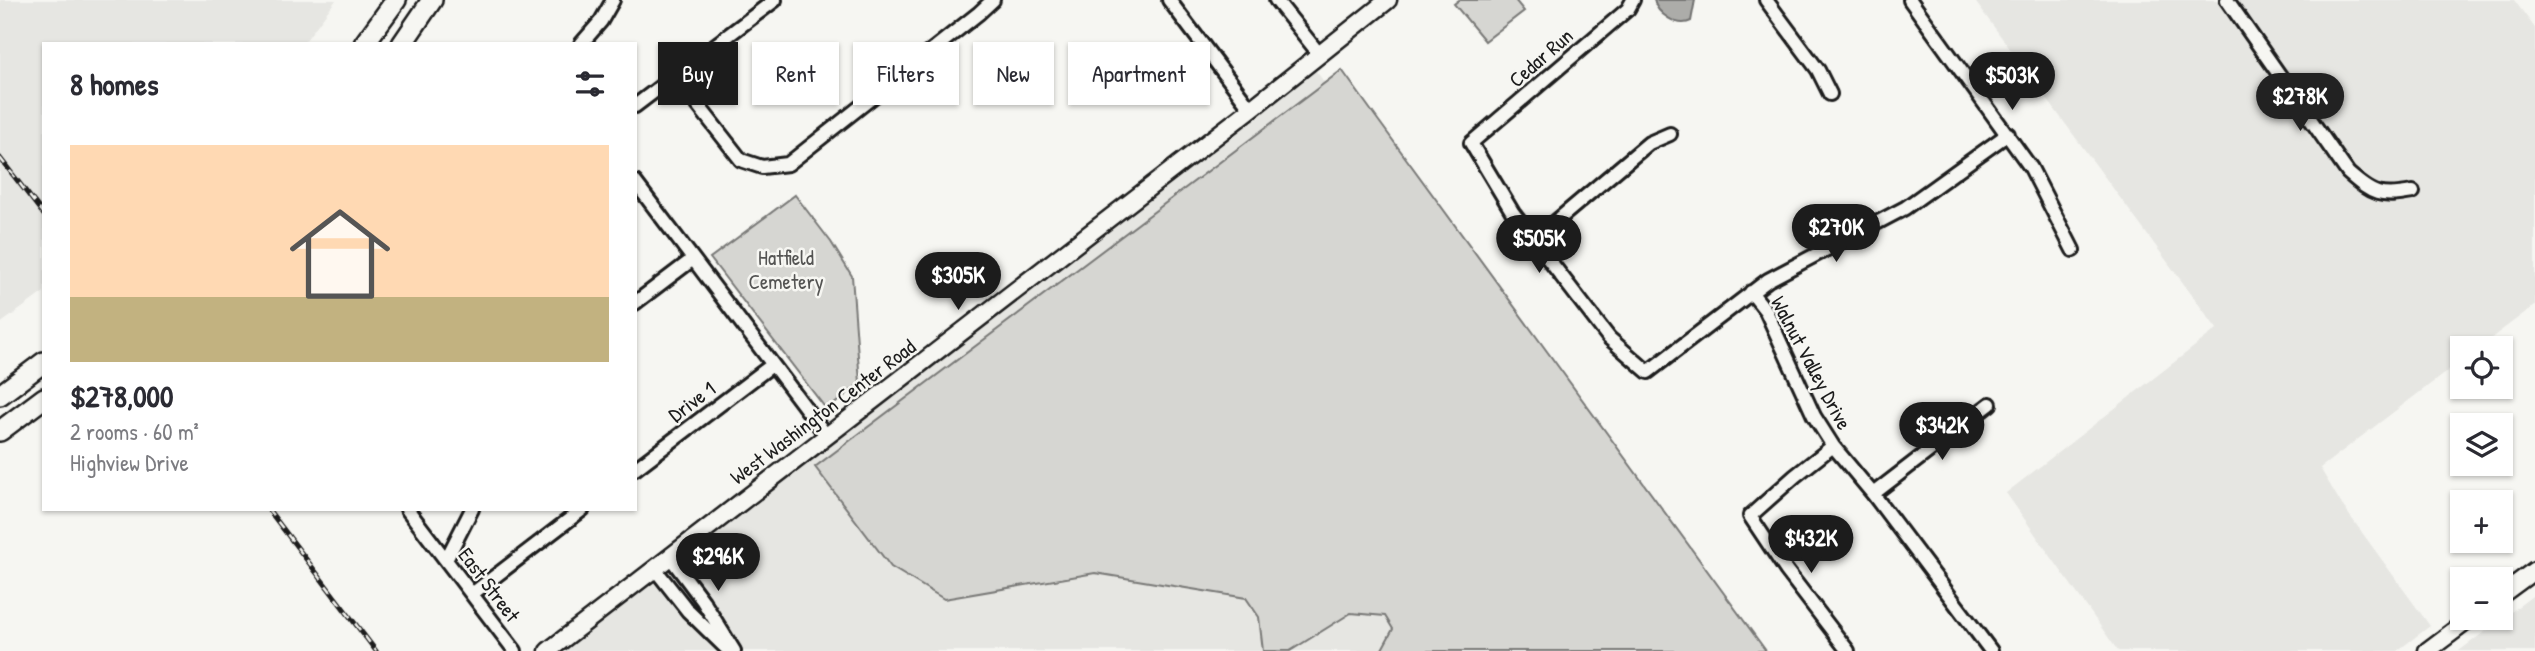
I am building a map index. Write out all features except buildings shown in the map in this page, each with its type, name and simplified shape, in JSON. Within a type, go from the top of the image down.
[{"type":"highway","points":[[365,42],[396,0]]},
{"type":"highway","points":[[403,42],[432,0]]},
{"type":"highway","points":[[0,395],[42,364]]},
{"type":"highway","points":[[0,431],[42,400]]},
{"type":"main road","name":"West Washington Center Road","points":[[548,651],[1388,0]]},
{"type":"main road","points":[[2513,587],[2535,570]]},
{"type":"main road","points":[[2427,651],[2455,630]]},
{"type":"street","points":[[583,42],[601,21],[612,0]]},
{"type":"street","points":[[721,42],[775,0]]},
{"type":"street","points":[[698,105],[741,160],[762,167],[788,164],[993,0]]},
{"type":"street","points":[[1169,0],[1251,108]]},
{"type":"street","points":[[1276,0],[1320,55]]},
{"type":"street","name":"Cedar Run","points":[[1534,240],[1513,214],[1471,144],[1628,9],[1633,0]]},
{"type":"street","points":[[1766,0],[1818,70],[1830,94]]},
{"type":"street","points":[[1910,0],[2031,168],[2073,250]]},
{"type":"street","points":[[2227,0],[2348,173],[2379,194],[2389,196],[2413,192]]},
{"type":"street","points":[[637,105],[658,90]]},
{"type":"street","points":[[1670,134],[1649,143],[1534,240],[1609,338],[1648,372],[1751,292],[1905,208],[2008,134]]},
{"type":"street","points":[[637,186],[826,435]]},
{"type":"street","points":[[637,301],[693,259]]},
{"type":"street","name":"Walnut Valley Drive","points":[[1751,292],[1766,312],[1814,416],[1833,446],[1873,494],[1991,651]]},
{"type":"street","name":"Drive 1","points":[[637,467],[772,365]]},
{"type":"street","points":[[1873,494],[1990,404]]},
{"type":"street","points":[[1833,446],[1750,516],[1769,540],[1786,570],[1848,651]]},
{"type":"street","name":"East Street","points":[[409,511],[515,651]]},
{"type":"street","points":[[446,560],[471,511]]},
{"type":"street","points":[[472,594],[580,511]]},
{"type":"street","points":[[670,557],[703,601],[732,651]]},
{"type":"street","points":[[654,569],[688,611],[732,651]]},
{"type":"shaded area","points":[[0,0],[336,0],[304,42],[42,42],[42,293],[0,324]]},
{"type":"shaded area","points":[[1654,0],[1695,0],[1691,21],[1674,21],[1659,10]]},
{"type":"shaded area","points":[[1974,0],[2514,0],[2535,28],[2535,305],[2494,336],[2450,336],[2450,369],[2320,468],[2342,505],[2430,626],[2397,651],[2118,651],[2006,493],[2217,329]]},
{"type":"shaded area","points":[[1313,67],[1747,651],[556,651]]},
{"type":"shaded area","points":[[2535,594],[2535,651],[2459,651],[2487,630],[2513,630],[2513,610]]},
{"type":"green space","points":[[1459,0],[1515,0],[1524,11],[1485,41],[1454,4]]},
{"type":"green space","points":[[1342,70],[1766,651],[1381,651],[1393,629],[1385,616],[1351,613],[1290,651],[1263,651],[1259,617],[1246,598],[1095,573],[944,599],[891,567],[815,467]]},
{"type":"green space","name":"Hatfield Cemetery","points":[[795,195],[831,242],[852,276],[860,383],[827,410],[710,258]]},
{"type":"railway","points":[[0,158],[42,212]]},
{"type":"railway","points":[[270,511],[376,651]]}]
